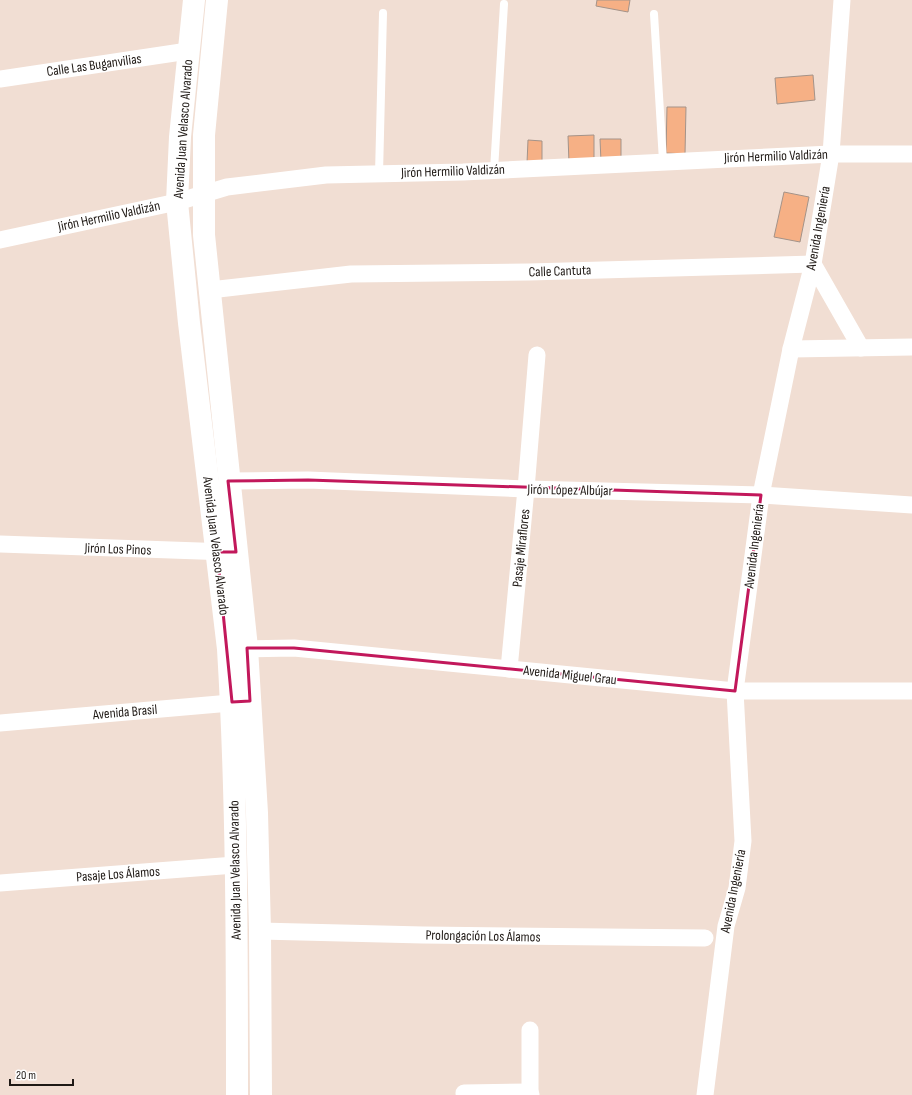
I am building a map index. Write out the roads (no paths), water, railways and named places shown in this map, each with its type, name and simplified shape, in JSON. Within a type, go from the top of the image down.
[{"type":"street","name":"Avenida Juan Velasco Alvarado","points":[[194,0],[180,137],[177,202],[190,339],[227,552],[238,649],[241,702],[235,865],[237,1095]]},
{"type":"street","name":"Avenida Juan Velasco Alvarado","points":[[217,0],[204,135],[204,235],[228,481],[227,552]]},
{"type":"street","name":"Avenida Ingeniería","points":[[705,1095],[726,926],[737,888],[743,841],[735,691],[760,495],[791,349],[813,264],[831,154],[842,0]]},
{"type":"street","name":"Calle Las Buganvilias","points":[[0,79],[188,52]]},
{"type":"street","name":"Jirón Hermilio Valdizán","points":[[0,240],[177,202],[227,187],[326,175],[494,170],[831,154],[912,154]]},
{"type":"street","name":"Calle Cantuta","points":[[210,290],[351,274],[530,272],[813,264]]},
{"type":"street","points":[[813,264],[861,348]]},
{"type":"street","points":[[791,349],[912,347]]},
{"type":"street","name":"Pasaje Miraflores","points":[[509,669],[537,355]]},
{"type":"street","name":"Jirón López Albújar","points":[[228,481],[308,480],[526,489],[760,495],[912,505]]},
{"type":"street","name":"Jirón Los Pinos","points":[[0,544],[227,552]]},
{"type":"street","name":"Avenida Miguel Grau","points":[[238,649],[294,648],[735,691],[912,691]]},
{"type":"street","name":"Avenida Juan Velasco Alvarado","points":[[241,702],[258,813],[261,1095]]},
{"type":"street","name":"Avenida Brasil","points":[[0,723],[241,702]]},
{"type":"street","name":"Pasaje Los Álamos","points":[[0,883],[235,865]]},
{"type":"street","name":"Prolongación Los Álamos","points":[[260,931],[423,935],[705,938]]},
{"type":"street","points":[[464,1093],[531,1094],[530,1030]]},
{"type":"lane","points":[[494,170],[504,4]]},
{"type":"lane","points":[[379,174],[383,13]]},
{"type":"lane","points":[[654,14],[663,161]]}]
